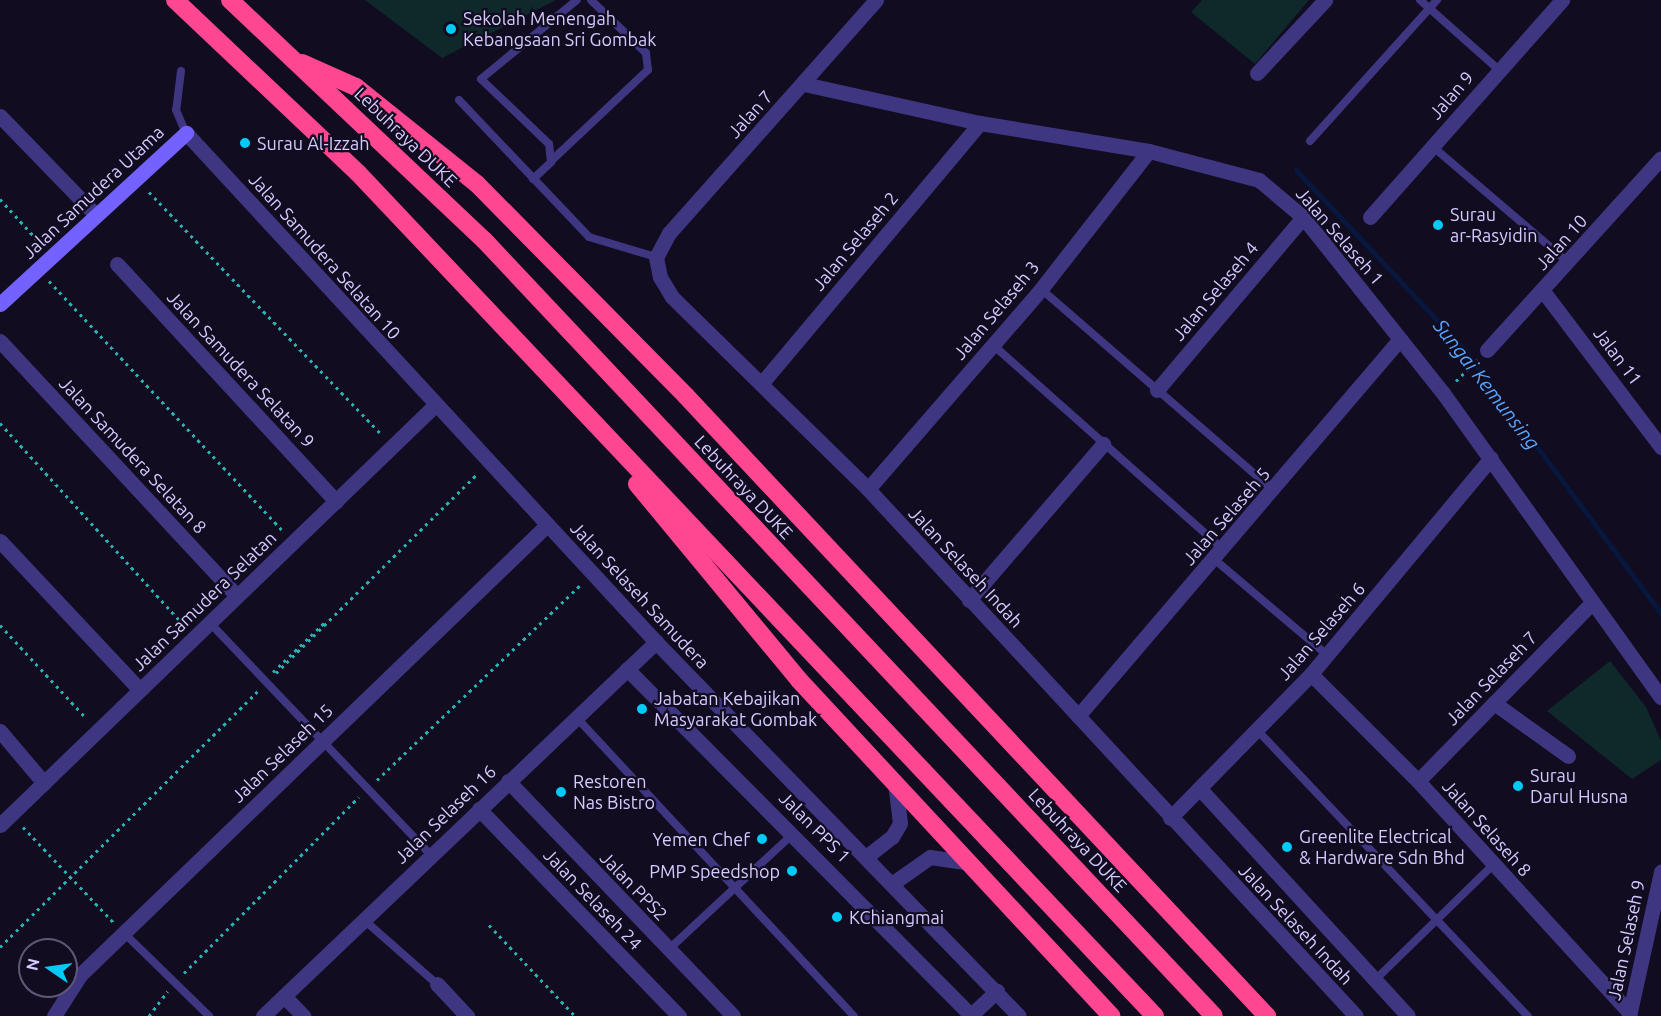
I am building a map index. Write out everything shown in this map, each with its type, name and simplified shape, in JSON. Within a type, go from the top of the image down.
[{"type":"highway","points":[[176,0],[358,173],[1155,1016]]},
{"type":"highway","name":"Lebuhraya DUKE","points":[[230,0],[484,240],[1214,1016]]},
{"type":"highway","points":[[294,60],[356,87],[477,184],[686,396],[1267,1016]]},
{"type":"highway","points":[[563,391],[792,672],[894,778],[1111,1016]]},
{"type":"street","name":"Jalan 7","points":[[656,257],[669,233],[804,84],[876,0]]},
{"type":"street","points":[[1257,73],[1325,0]]},
{"type":"street","name":"Jalan 9","points":[[1370,217],[1562,0]]},
{"type":"street","name":"Jalan Selaseh 1","points":[[804,84],[980,123],[1149,151],[1248,176],[1303,218],[1400,339],[1491,458],[1661,698]]},
{"type":"street","points":[[0,116],[96,215]]},
{"type":"street","name":"Jalan Selaseh 2","points":[[761,384],[980,123]]},
{"type":"street","name":"Jalan Samudera Utama","points":[[0,304],[186,132]]},
{"type":"street","name":"Jalan Samudera Selatan 10","points":[[186,132],[435,405]]},
{"type":"street","name":"Jalan Selaseh 3","points":[[868,489],[1041,289],[1149,151]]},
{"type":"street","name":"Jalan 10","points":[[1487,350],[1543,291],[1661,158]]},
{"type":"street","name":"Jalan Selaseh 4","points":[[1157,390],[1303,218]]},
{"type":"street","name":"Jalan Selaseh Indah","points":[[656,257],[672,297],[868,489],[1170,818],[1356,1016]]},
{"type":"street","name":"Jalan Samudera Selatan 9","points":[[117,264],[336,501]]},
{"type":"street","name":"Jalan 11","points":[[1543,291],[1661,447]]},
{"type":"street","name":"Jalan Selaseh 5","points":[[1078,716],[1274,490],[1400,339]]},
{"type":"street","name":"Jalan Samudera Selatan 8","points":[[0,341],[237,596]]},
{"type":"street","name":"Jalan Samudera Selatan","points":[[5,820],[435,405]]},
{"type":"street","name":"Jalan Selaseh Samudera","points":[[435,405],[656,642],[893,883],[1019,1016]]},
{"type":"street","points":[[1650,431],[1661,419]]},
{"type":"street","points":[[969,600],[1103,444]]},
{"type":"street","name":"Jalan Selaseh 6","points":[[1170,818],[1259,732],[1311,674],[1491,458]]},
{"type":"street","name":"Jalan Selaseh 15","points":[[54,1016],[80,975],[547,525]]},
{"type":"street","points":[[0,541],[140,690]]},
{"type":"street","name":"Jalan Selaseh 7","points":[[1418,781],[1592,603]]},
{"type":"street","name":"Jalan Selaseh 16","points":[[263,1016],[362,919],[656,642]]},
{"type":"street","name":"Jalan PPS 1","points":[[627,669],[794,833],[971,1016]]},
{"type":"street","name":"Jalan Selaseh 8","points":[[1311,674],[1418,781],[1630,1014]]},
{"type":"street","points":[[1494,703],[1568,756]]},
{"type":"street","points":[[0,731],[44,783]]},
{"type":"street","points":[[866,857],[892,837],[900,823],[894,778]]},
{"type":"street","name":"Jalan PPS2","points":[[508,782],[733,1016]]},
{"type":"street","name":"Jalan Selaseh Indah","points":[[1201,790],[1408,1016]]},
{"type":"street","name":"Jalan Selaseh 24","points":[[479,809],[679,1016]]},
{"type":"street","points":[[893,883],[930,857],[970,863]]},
{"type":"street","name":"Jalan Selaseh 9","points":[[1630,1014],[1661,872]]},
{"type":"street","points":[[437,984],[467,1016]]},
{"type":"street","points":[[971,1016],[997,991]]},
{"type":"street","points":[[284,996],[303,1016]]},
{"type":"lane","points":[[551,162],[549,144],[481,79],[577,0]]},
{"type":"lane","points":[[533,179],[648,70],[646,53],[591,0]]},
{"type":"lane","points":[[1420,0],[1499,70]]},
{"type":"lane","points":[[1310,141],[1437,0]]},
{"type":"lane","points":[[181,71],[176,110],[186,132]]},
{"type":"lane","points":[[459,100],[589,237],[656,257]]},
{"type":"lane","points":[[1432,146],[1569,262]]},
{"type":"lane","points":[[1041,289],[1274,490]]},
{"type":"lane","points":[[993,345],[1103,444],[1327,655]]},
{"type":"lane","points":[[210,623],[321,743],[431,855]]},
{"type":"lane","points":[[576,717],[854,1016]]},
{"type":"lane","points":[[1259,732],[1435,921],[1528,1016]]},
{"type":"lane","points":[[668,950],[794,833]]},
{"type":"lane","points":[[1375,980],[1494,864]]},
{"type":"lane","points":[[362,919],[437,984]]},
{"type":"lane","points":[[124,933],[209,1016]]},
{"type":"path","points":[[149,192],[393,446]]},
{"type":"path","points":[[0,199],[52,256]]},
{"type":"path","points":[[49,281],[293,542]]},
{"type":"path","points":[[0,423],[195,637]]},
{"type":"path","points":[[0,947],[481,470],[265,682]]},
{"type":"path","points":[[0,625],[98,731]]},
{"type":"path","points":[[5,820],[70,877],[124,933]]},
{"type":"path","points":[[489,925],[575,1016]]},
{"type":"green space","name":"Sekolah Menengah Kebangsaan Sri Gombak","points":[[365,0],[556,0],[442,58]]},
{"type":"green space","points":[[1202,0],[1309,0],[1255,64],[1191,12]]},
{"type":"green space","points":[[1610,661],[1646,707],[1661,741],[1661,760],[1632,779],[1547,711]]},
{"type":"waterway","name":"Sungai Kemunsing","points":[[1296,170],[1464,349],[1661,613]]},
{"type":"place","name":"Sekolah Menengah Kebangsaan Sri Gombak","points":[[451,29]]},
{"type":"place","name":"Surau Al-Izzah","points":[[245,143]]},
{"type":"place","name":"Surau ar-Rasyidin","points":[[1438,225]]},
{"type":"place","name":"Jabatan Kebajikan Masyarakat Gombak","points":[[642,709]]},
{"type":"place","name":"Surau Darul Husna","points":[[1518,786]]},
{"type":"place","name":"Restoren Nas Bistro","points":[[561,792]]},
{"type":"place","name":"Yemen Chef","points":[[762,839]]},
{"type":"place","name":"Greenlite Electrical & Hardware Sdn Bhd","points":[[1287,847]]},
{"type":"place","name":"PMP Speedshop","points":[[792,871]]},
{"type":"place","name":"KChiangmai","points":[[837,917]]}]
